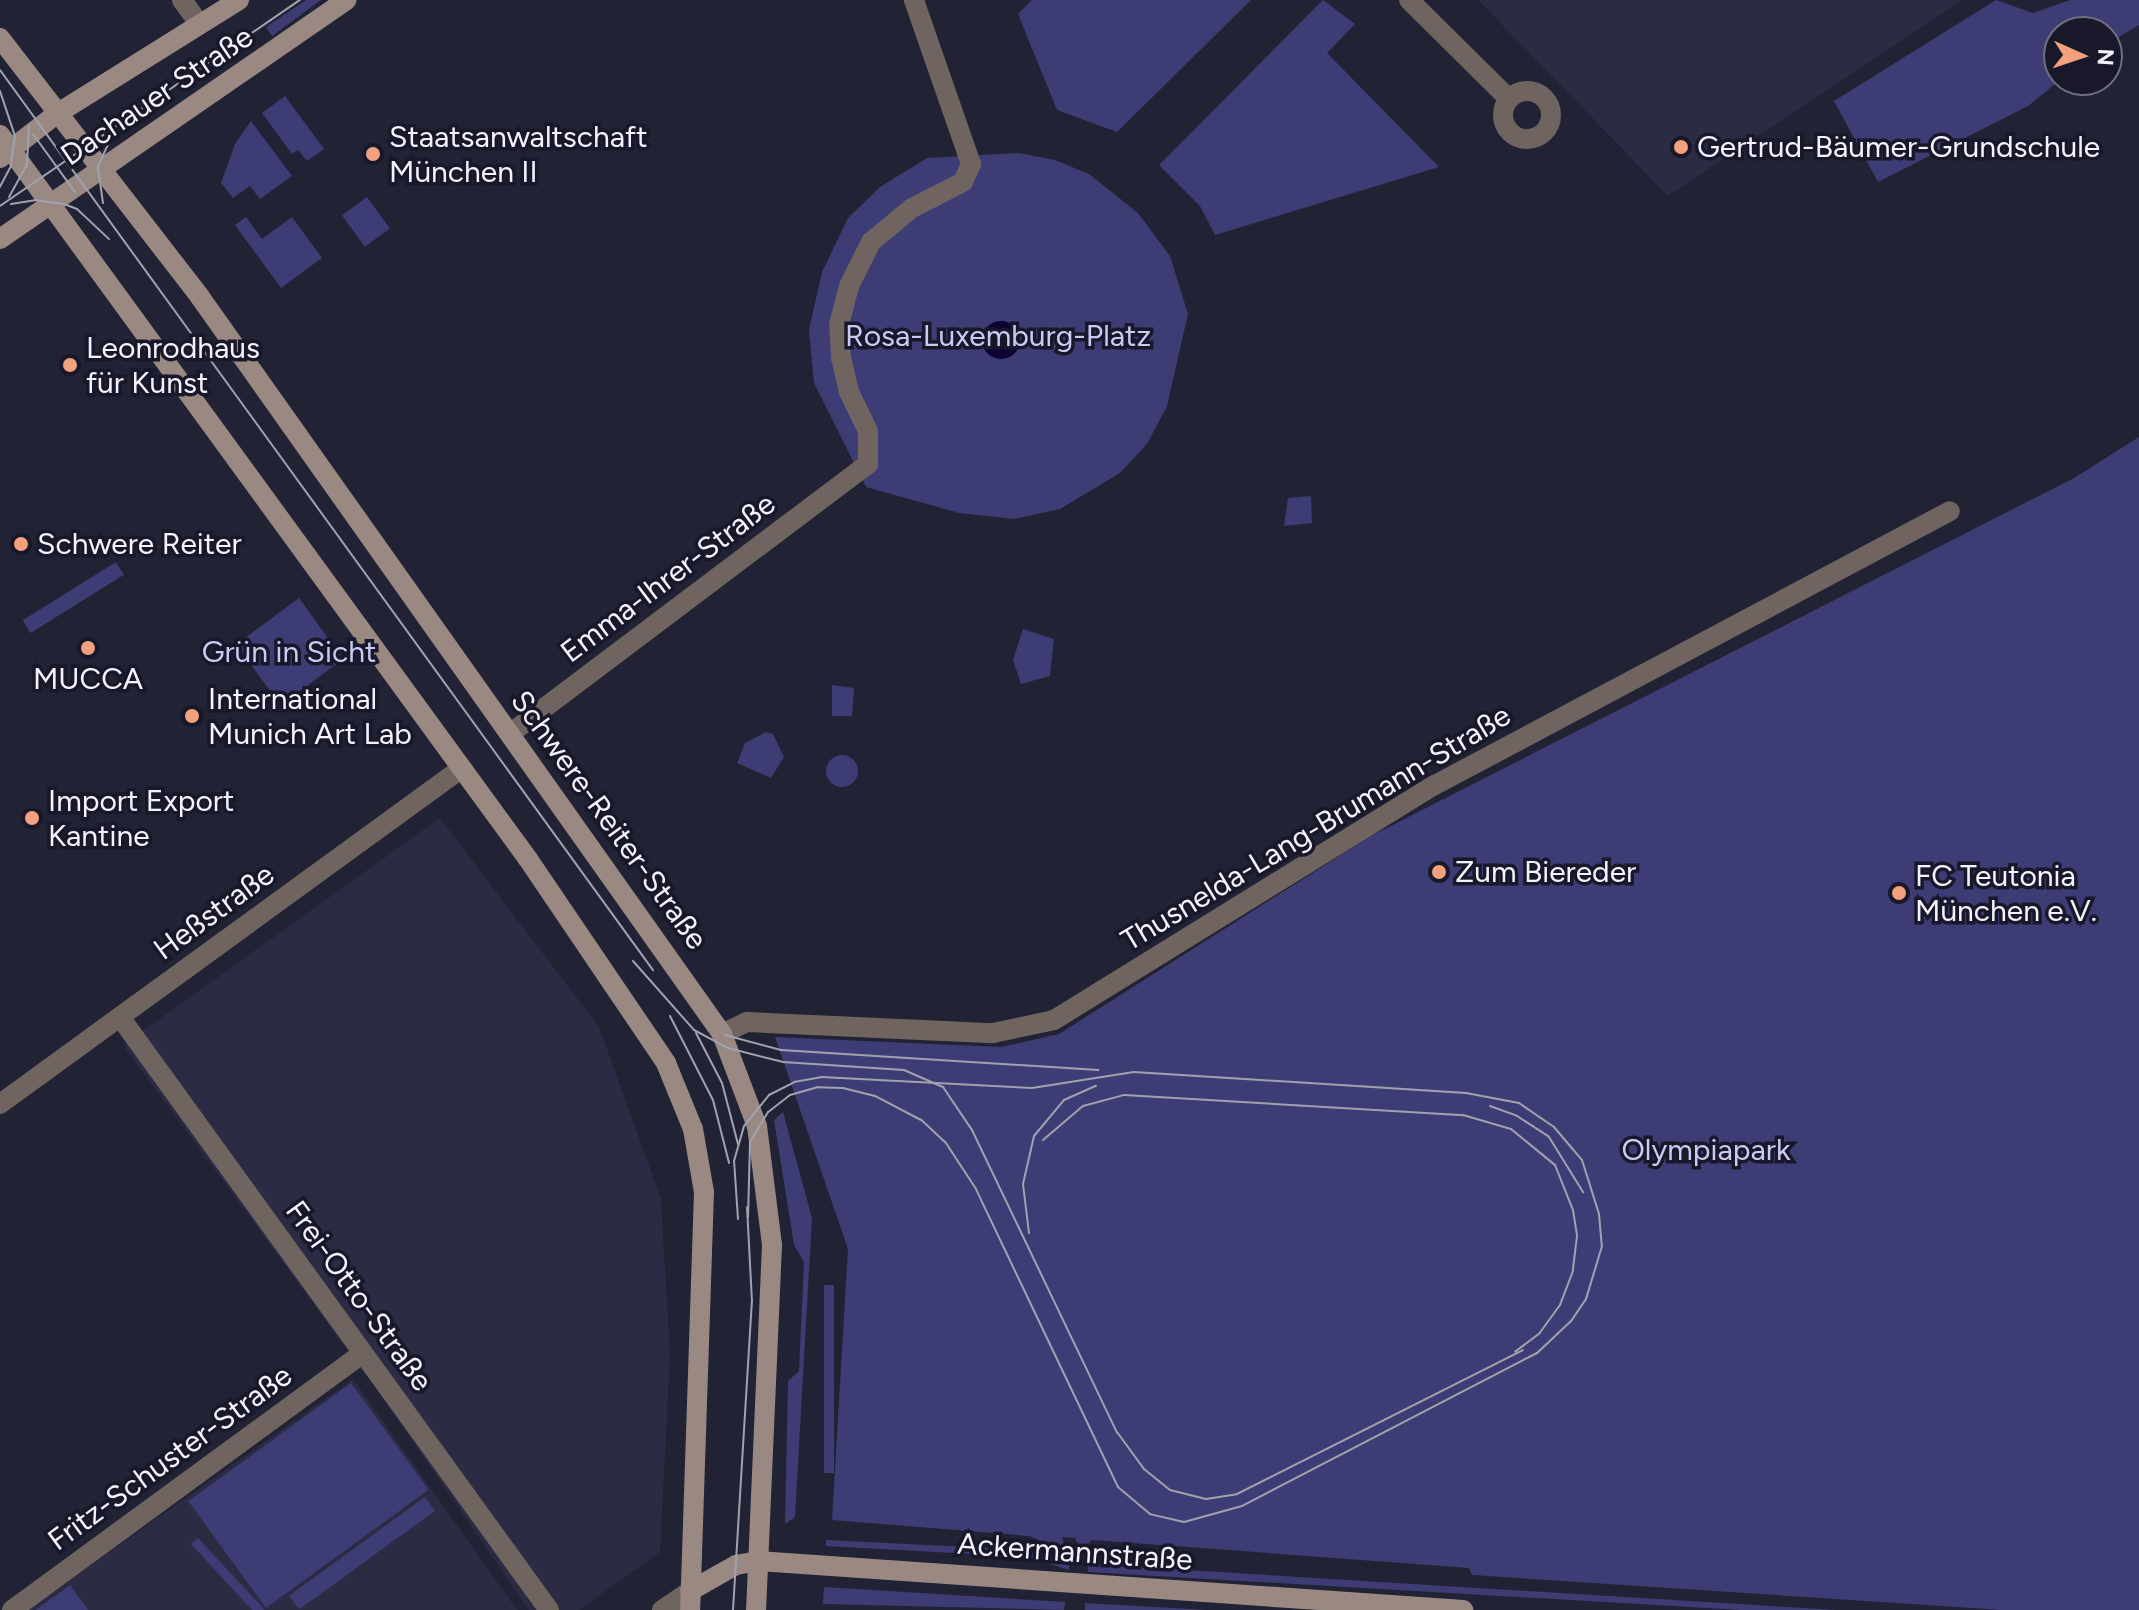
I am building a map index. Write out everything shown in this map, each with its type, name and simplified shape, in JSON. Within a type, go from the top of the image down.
[{"type":"main road","name":"Dachauer Straße","points":[[3,148],[198,22],[239,0]]},
{"type":"main road","name":"Dachauer Straße","points":[[0,239],[347,0]]},
{"type":"main road","name":"Schwere-Reiter-Straße","points":[[0,38],[55,115],[200,297],[722,1034],[757,1126],[772,1245],[756,1610]]},
{"type":"main road","points":[[3,148],[51,204],[462,768],[666,1063],[693,1129],[704,1192],[704,1290],[690,1601]]},
{"type":"main road","name":"Ackermannstraße","points":[[690,1601],[736,1565],[758,1561],[1463,1610]]},
{"type":"street","points":[[182,0],[198,22]]},
{"type":"street","name":"Emma-Ihrer-Straße","points":[[511,733],[862,472],[871,444],[849,392],[839,325],[858,264],[891,224],[968,176],[971,152],[914,0]]},
{"type":"street","points":[[1409,0],[1506,96]]},
{"type":"street","name":"Thusnelda-Lang-Brumann-Straße","points":[[722,1034],[747,1022],[993,1033],[1054,1020],[1435,785],[1950,511]]},
{"type":"street","name":"Heßstraße","points":[[0,1104],[462,768]]},
{"type":"street","name":"Frei-Otto-Straße","points":[[120,1017],[549,1610]]},
{"type":"street","name":"Fritz-Schuster-Straße","points":[[12,1610],[362,1354]]},
{"type":"street","points":[[662,1610],[690,1601]]},
{"type":"shaded area","name":"Gertrud-Bäumer-Grundschule","points":[[1478,0],[1962,0],[1668,196]]},
{"type":"shaded area","points":[[1001,321],[1014,327],[1020,340],[1014,353],[1001,359],[988,353],[982,340],[988,327]]},
{"type":"shaded area","points":[[440,818],[599,1027],[661,1199],[670,1356],[660,1552],[579,1610],[529,1610],[385,1401],[123,1045]]},
{"type":"shaded area","points":[[353,1379],[517,1610],[28,1610]]},
{"type":"green space","points":[[306,0],[321,0],[272,36],[266,27]]},
{"type":"green space","points":[[1032,0],[1251,0],[1117,132],[1057,110],[1018,14]]},
{"type":"green space","points":[[1323,0],[1355,24],[1327,53],[1439,167],[1215,235],[1200,206],[1159,165]]},
{"type":"green space","points":[[1996,0],[2033,13],[2070,0],[2139,0],[2139,25],[2123,34],[2123,16],[2043,16],[2043,94],[2028,106],[1878,182],[1834,101]]},
{"type":"green space","points":[[285,96],[324,149],[307,161],[298,150],[292,154],[262,113]]},
{"type":"green space","points":[[251,121],[292,176],[260,199],[250,186],[233,198],[221,183],[235,144]]},
{"type":"green space","name":"Rosa-Luxemburg-Platz","points":[[1019,153],[1055,160],[1089,174],[1138,213],[1170,256],[1188,314],[1167,406],[1147,444],[1120,473],[1060,509],[1014,519],[959,513],[866,487],[814,383],[809,330],[822,272],[848,218],[880,187],[927,158]]},
{"type":"green space","points":[[367,197],[390,229],[365,247],[342,215]]},
{"type":"green space","points":[[246,217],[262,239],[292,217],[322,258],[281,288],[235,225]]},
{"type":"green space","name":"Olympiapark","points":[[2139,437],[2139,1610],[2002,1610],[1472,1575],[1469,1568],[1092,1540],[1081,1550],[1075,1538],[1062,1537],[1066,1549],[1029,1536],[832,1520],[848,1249],[775,1037],[1001,1047],[1059,1034],[1371,836],[2074,478]]},
{"type":"green space","points":[[1311,496],[1312,523],[1284,526],[1288,498]]},
{"type":"green space","points":[[116,562],[124,575],[31,633],[23,620]]},
{"type":"green space","name":"Grün in Sicht","points":[[299,598],[343,659],[288,700],[276,699],[240,650],[245,638]]},
{"type":"green space","points":[[1023,629],[1054,639],[1050,676],[1021,684],[1013,660]]},
{"type":"green space","points":[[832,685],[854,688],[852,716],[832,716]]},
{"type":"green space","points":[[766,732],[773,734],[784,757],[771,778],[737,763],[745,743]]},
{"type":"green space","points":[[842,755],[854,759],[858,771],[854,783],[842,787],[830,783],[826,771],[830,759]]},
{"type":"green space","points":[[783,1112],[812,1218],[795,1517],[785,1524],[788,1381],[799,1371],[804,1262],[794,1245],[774,1120]]},
{"type":"green space","points":[[824,1285],[834,1285],[834,1473],[824,1473]]},
{"type":"green space","points":[[351,1383],[429,1490],[266,1608],[188,1501]]},
{"type":"green space","points":[[425,1497],[435,1511],[299,1610],[289,1596]]},
{"type":"green space","points":[[198,1538],[263,1610],[252,1610],[191,1544]]},
{"type":"green space","points":[[826,1540],[1027,1550],[1069,1563],[1069,1570],[1028,1557],[826,1546]]},
{"type":"green space","points":[[1088,1564],[1836,1610],[1741,1610],[1088,1572]]},
{"type":"green space","points":[[70,1585],[88,1610],[36,1610]]},
{"type":"green space","points":[[824,1587],[1065,1602],[1064,1610],[823,1604]]},
{"type":"green space","points":[[1085,1603],[1208,1610],[1085,1610]]},
{"type":"tram line","points":[[0,206],[300,0]]},
{"type":"tram line","points":[[0,70],[653,970]]},
{"type":"tram line","points":[[0,91],[15,136],[11,166],[0,187]]},
{"type":"tram line","points":[[9,197],[27,164],[29,126]]},
{"type":"tram line","points":[[103,203],[98,166],[114,132]]},
{"type":"tram line","points":[[33,134],[75,192]]},
{"type":"tram line","points":[[11,204],[35,200],[64,204],[77,209],[109,239]]},
{"type":"tram line","points":[[633,961],[694,1030],[728,1048],[783,1062],[904,1070],[943,1087],[972,1130],[1117,1432],[1144,1469],[1170,1490],[1206,1499],[1237,1494],[1523,1350]]},
{"type":"tram line","points":[[670,1016],[713,1100],[729,1163]]},
{"type":"tram line","points":[[696,1033],[722,1083],[738,1144]]},
{"type":"tram line","points":[[725,1035],[781,1050],[1098,1070]]},
{"type":"tram line","points":[[738,1219],[734,1161],[744,1126],[769,1095],[794,1082],[821,1077],[1032,1088],[1134,1072],[1466,1093],[1519,1103],[1554,1127],[1582,1160],[1599,1214],[1602,1246],[1586,1299],[1571,1321],[1537,1353],[1242,1506],[1184,1522],[1150,1514],[1118,1487],[976,1189],[946,1143],[921,1120],[875,1096],[843,1088],[818,1087],[790,1095],[768,1112],[750,1142],[748,1217]]},
{"type":"tram line","points":[[1029,1233],[1023,1184],[1034,1136],[1064,1100],[1096,1086]]},
{"type":"tram line","points":[[1043,1140],[1083,1106],[1124,1095],[1463,1115],[1511,1129],[1555,1165],[1573,1210],[1577,1236],[1573,1271],[1560,1305],[1540,1333],[1515,1352]]},
{"type":"tram line","points":[[1490,1106],[1517,1116],[1549,1137],[1583,1192]]},
{"type":"tram line","points":[[733,1610],[752,1302],[747,1207]]},
{"type":"place","name":"Gertrud-Bäumer-Grundschule","points":[[1681,147]]},
{"type":"place","name":"Staatsanwaltschaft München II","points":[[373,154]]},
{"type":"place","name":"Leonrodhaus für Kunst","points":[[70,365]]},
{"type":"place","name":"Schwere Reiter","points":[[21,544]]},
{"type":"place","name":"MUCCA","points":[[88,648]]},
{"type":"place","name":"International Munich Art Lab","points":[[192,716]]},
{"type":"place","name":"Import Export Kantine","points":[[32,818]]},
{"type":"place","name":"Zum Biereder","points":[[1439,872]]},
{"type":"place","name":"FC Teutonia München e.V.","points":[[1899,893]]}]
